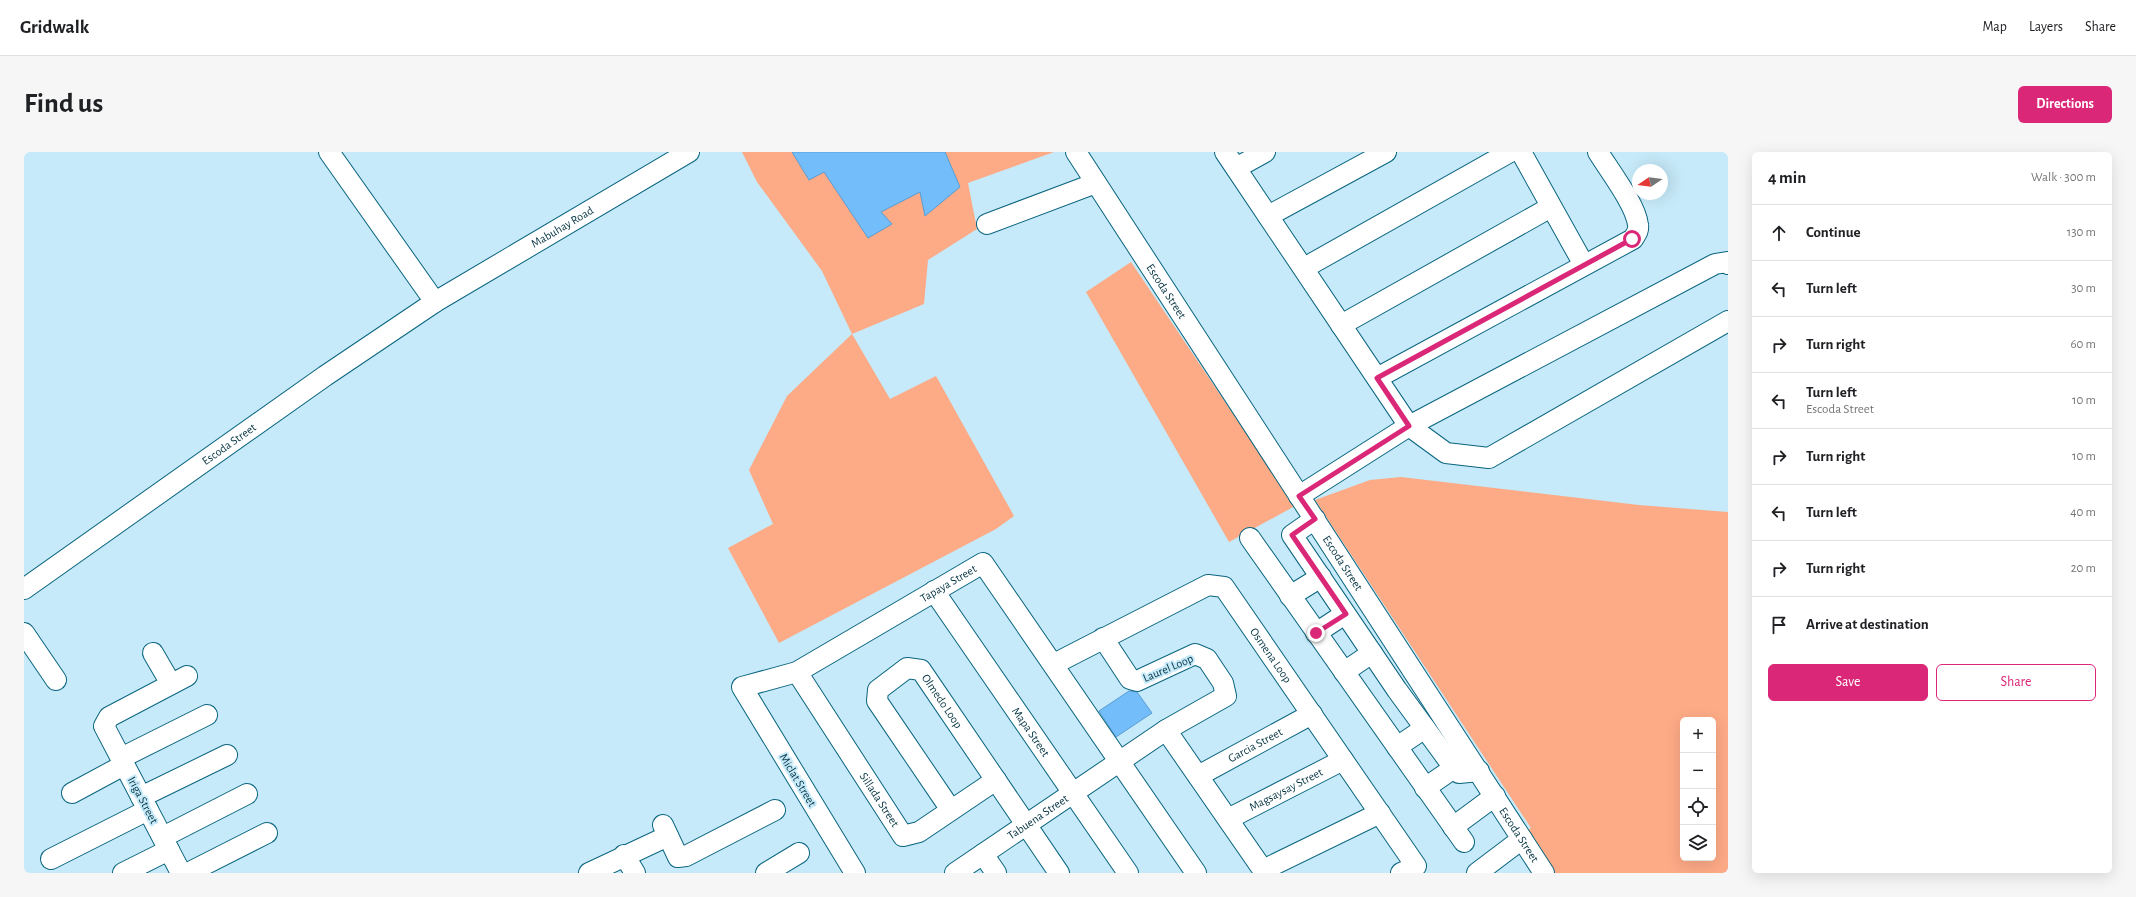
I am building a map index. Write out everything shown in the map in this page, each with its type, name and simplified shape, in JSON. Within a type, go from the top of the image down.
[{"type":"street","points":[[329,152],[435,302]]},
{"type":"street","name":"Mabuhay Road","points":[[435,302],[689,152]]},
{"type":"street","name":"Escoda Street","points":[[1076,152],[1544,873]]},
{"type":"street","points":[[1265,152],[1231,160],[1409,426],[1446,453],[1489,458],[1728,321]]},
{"type":"street","points":[[1268,216],[1386,152]]},
{"type":"street","points":[[1304,268],[1510,152]]},
{"type":"street","points":[[1521,152],[1584,265]]},
{"type":"street","points":[[1377,378],[1632,239],[1637,232],[1638,225],[1633,210],[1598,152]]},
{"type":"street","points":[[987,224],[1096,183]]},
{"type":"street","points":[[1342,325],[1551,207]]},
{"type":"street","points":[[1299,496],[1409,426],[1715,264],[1727,262],[1728,264]]},
{"type":"street","name":"Escoda Street","points":[[24,589],[325,376],[435,302]]},
{"type":"street","points":[[1315,519],[1292,535],[1397,690],[1454,768],[1459,773],[1479,771]]},
{"type":"street","points":[[1250,538],[1458,834],[1495,796]]},
{"type":"street","name":"Tapaya Street","points":[[742,687],[797,672],[983,563],[1054,664],[1196,873]]},
{"type":"street","points":[[1290,596],[1321,577]]},
{"type":"street","name":"Osmena Loop","points":[[1054,664],[1208,585],[1224,587],[1416,866],[1401,873]]},
{"type":"street","name":"Mapa Street","points":[[934,591],[1128,873]]},
{"type":"street","points":[[1316,633],[1346,614]]},
{"type":"street","points":[[24,633],[56,680]]},
{"type":"street","name":"Laurel Loop","points":[[1103,638],[1130,679],[1137,681],[1195,654],[1207,659],[1223,683],[1226,696],[1166,730],[1120,761]]},
{"type":"street","name":"Iriga Street","points":[[154,653],[179,680],[109,717],[104,726],[181,873]]},
{"type":"street","points":[[1344,672],[1372,653]]},
{"type":"street","name":"Olmedo Loop","points":[[951,810],[877,701],[878,690],[907,668],[921,670],[1060,873]]},
{"type":"street","name":"Sillada Street","points":[[797,672],[903,836],[919,832],[996,780]]},
{"type":"street","name":"Miclat Street","points":[[742,687],[855,873]]},
{"type":"street","points":[[1371,710],[1397,690]]},
{"type":"street","name":"Garcia Street","points":[[1198,776],[1312,714]]},
{"type":"street","points":[[72,793],[123,761],[207,715]]},
{"type":"street","points":[[1397,747],[1425,728]]},
{"type":"street","points":[[1166,730],[1264,872],[1380,813]]},
{"type":"street","points":[[51,859],[227,755]]},
{"type":"street","name":"Magsaysay Street","points":[[1228,819],[1343,760]]},
{"type":"street","name":"Tabuena Street","points":[[955,873],[1120,761]]},
{"type":"street","points":[[1425,788],[1454,768]]},
{"type":"street","points":[[123,873],[166,844],[247,794]]},
{"type":"street","points":[[589,873],[624,855],[666,830],[678,856],[686,856],[775,810]]},
{"type":"street","points":[[188,873],[267,833]]},
{"type":"street","points":[[1478,873],[1522,839]]},
{"type":"street","points":[[766,873],[799,852]]},
{"type":"street","points":[[983,854],[996,873]]},
{"type":"street","points":[[624,855],[636,873]]},
{"type":"shaded area","points":[[742,152],[1054,152],[968,183],[977,229],[928,260],[924,304],[852,334],[822,271],[757,182]]},
{"type":"shaded area","points":[[1131,262],[1295,506],[1229,542],[1086,292]]},
{"type":"shaded area","points":[[852,334],[890,399],[936,376],[1014,516],[996,529],[779,643],[728,548],[773,524],[749,470],[787,396]]},
{"type":"shaded area","points":[[1401,477],[1639,505],[1728,512],[1728,873],[1555,873],[1528,830],[1531,828],[1315,500],[1370,480]]},
{"type":"building","points":[[792,152],[945,152],[960,187],[925,216],[920,192],[881,212],[892,224],[868,238],[824,172],[809,180]]},
{"type":"building","points":[[1129,691],[1137,692],[1152,713],[1116,737],[1099,711]]},
{"type":"route","points":[[1316,633],[1346,614],[1292,535],[1315,519],[1299,496],[1409,426],[1377,378],[1632,239]]}]
